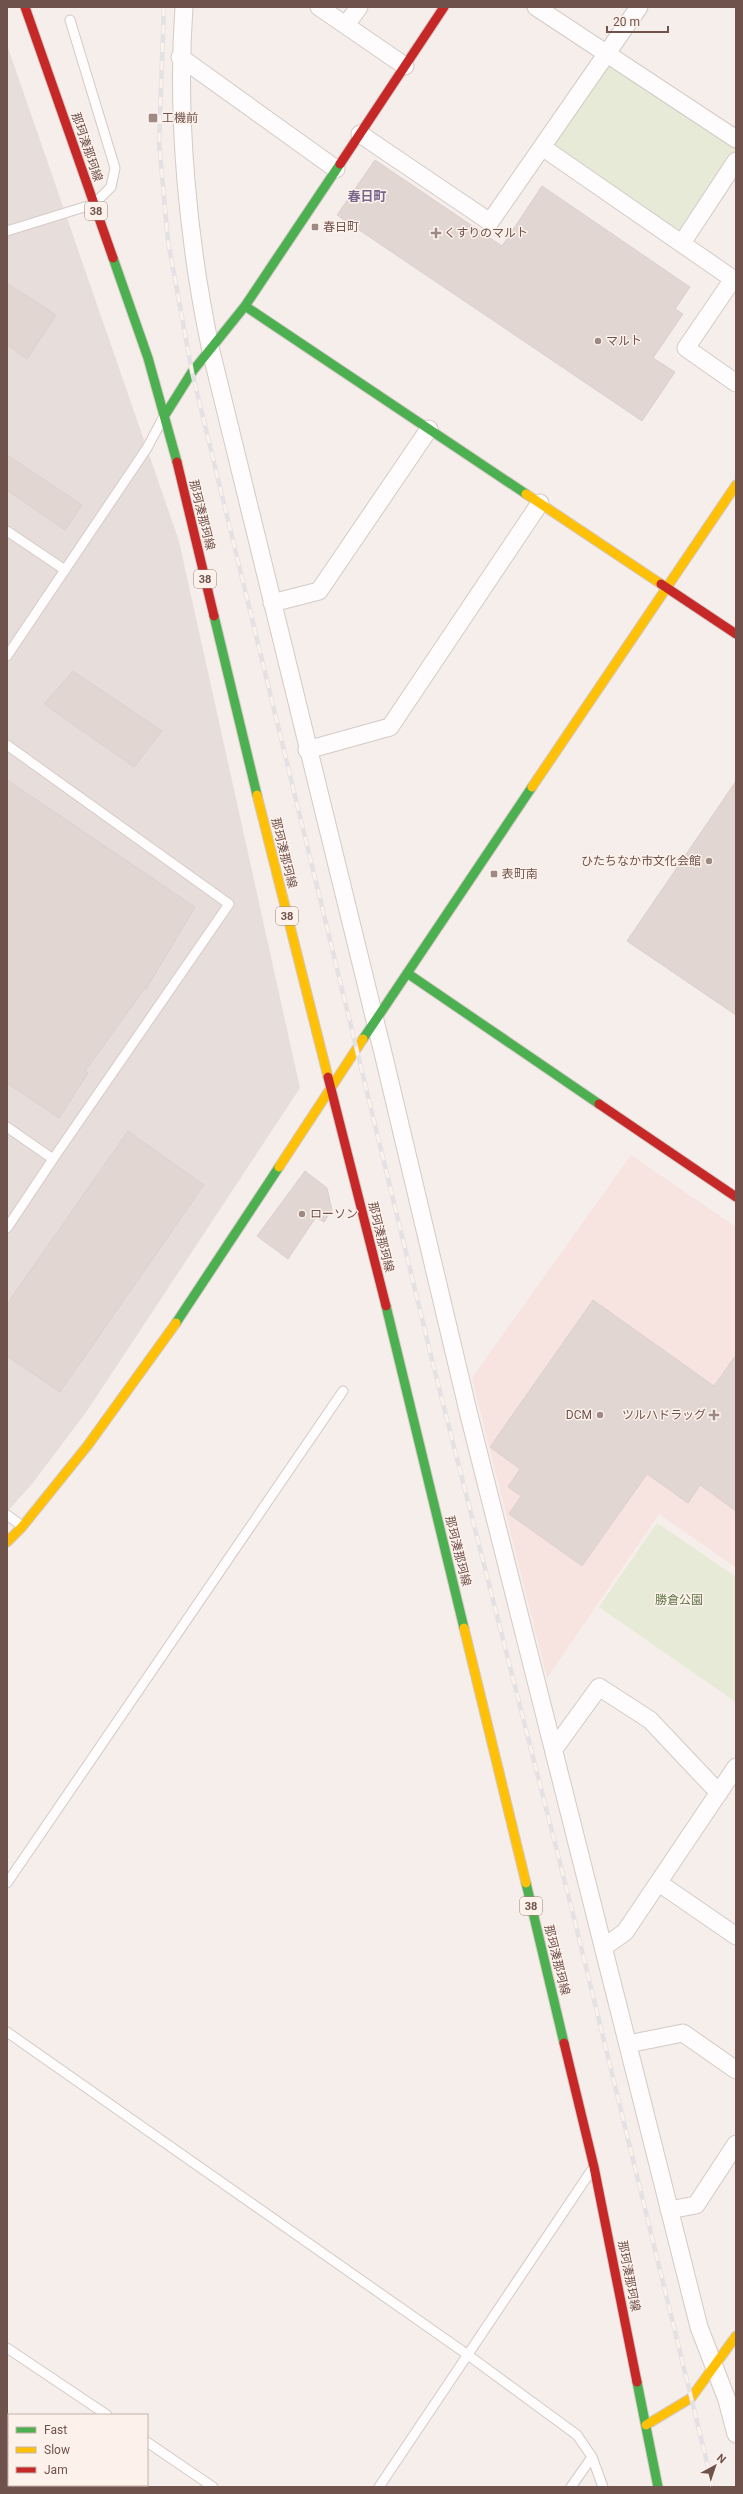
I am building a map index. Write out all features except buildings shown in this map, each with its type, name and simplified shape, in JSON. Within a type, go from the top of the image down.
[{"type":"street","name":"那珂湊那珂線","points":[[25,7],[148,358],[165,415],[444,1542],[594,2167],[658,2487]]},
{"type":"street","points":[[184,7],[180,57],[182,121],[200,303],[307,750],[376,1021],[469,1415],[699,2327],[736,2434]]},
{"type":"street","points":[[319,7],[405,66]]},
{"type":"street","points":[[346,25],[359,7]]},
{"type":"street","points":[[165,415],[192,372],[211,351],[246,306],[444,7]]},
{"type":"street","points":[[536,7],[607,52],[736,139]]},
{"type":"street","points":[[360,134],[490,222],[639,7]]},
{"type":"street","points":[[180,57],[336,169]]},
{"type":"street","points":[[542,147],[733,279],[686,348],[736,383]]},
{"type":"street","points":[[682,243],[736,161]]},
{"type":"street","points":[[246,306],[668,587],[736,634]]},
{"type":"street","points":[[272,602],[319,591],[429,429]]},
{"type":"street","points":[[7,1542],[22,1527],[88,1445],[164,1341],[407,973],[736,485]]},
{"type":"street","points":[[307,750],[390,727],[540,502]]},
{"type":"street","points":[[407,973],[736,1197]]},
{"type":"street","points":[[554,1749],[599,1687],[650,1720],[719,1793]]},
{"type":"street","points":[[604,1947],[625,1932],[736,1767]]},
{"type":"street","points":[[659,1883],[736,1936]]},
{"type":"street","points":[[628,2044],[683,2033],[736,2070]]},
{"type":"street","points":[[669,2210],[696,2205],[736,2144]]},
{"type":"street","points":[[646,2425],[691,2398],[736,2336]]},
{"type":"lane","points":[[7,231],[94,204],[112,187],[115,168],[70,20]]},
{"type":"lane","points":[[7,656],[148,448],[165,415]]},
{"type":"lane","points":[[7,531],[65,570]]},
{"type":"lane","points":[[7,745],[229,904],[7,1228]]},
{"type":"lane","points":[[7,1127],[53,1159]]},
{"type":"lane","points":[[7,1883],[343,1391]]},
{"type":"lane","points":[[7,1515],[22,1527]]},
{"type":"lane","points":[[7,2032],[468,2355],[577,2436],[592,2457],[603,2487]]},
{"type":"lane","points":[[379,2487],[594,2167]]},
{"type":"lane","points":[[7,2348],[106,2414]]},
{"type":"lane","points":[[148,2443],[213,2487]]},
{"type":"lane","points":[[571,2487],[592,2457]]},
{"type":"shaded area","points":[[7,45],[179,541],[300,1088],[87,1411],[32,1484],[7,1512]]},
{"type":"shaded area","points":[[631,1155],[736,1227],[736,1568],[659,1514],[547,1678],[472,1378]]},
{"type":"green space","points":[[607,52],[736,139],[736,161],[682,243],[542,147]]},
{"type":"green space","name":"勝倉公園","points":[[657,1523],[736,1577],[736,1702],[599,1607]]},
{"type":"railway","points":[[164,7],[159,142],[168,241],[192,372],[436,1376],[574,1918],[713,2487]]},
{"type":"traffic: fast","points":[[165,415],[192,372],[245,306],[340,164]]},
{"type":"traffic: fast","points":[[113,258],[148,358],[177,462]]},
{"type":"traffic: fast","points":[[245,306],[526,494]]},
{"type":"traffic: fast","points":[[214,616],[257,795]]},
{"type":"traffic: fast","points":[[363,1039],[532,787]]},
{"type":"traffic: fast","points":[[407,973],[599,1104]]},
{"type":"traffic: fast","points":[[176,1323],[279,1167]]},
{"type":"traffic: fast","points":[[386,1306],[464,1628]]},
{"type":"traffic: fast","points":[[526,1883],[564,2043]]},
{"type":"traffic: fast","points":[[637,2382],[658,2487]]},
{"type":"traffic: slow","points":[[532,787],[736,485]]},
{"type":"traffic: slow","points":[[526,494],[661,584]]},
{"type":"traffic: slow","points":[[257,795],[328,1077]]},
{"type":"traffic: slow","points":[[279,1167],[363,1039]]},
{"type":"traffic: slow","points":[[7,1542],[22,1527],[88,1445],[176,1323]]},
{"type":"traffic: slow","points":[[464,1628],[526,1883]]},
{"type":"traffic: slow","points":[[646,2425],[691,2398],[736,2336]]},
{"type":"traffic: jam","points":[[25,7],[113,258]]},
{"type":"traffic: jam","points":[[340,164],[444,7]]},
{"type":"traffic: jam","points":[[177,462],[214,616]]},
{"type":"traffic: jam","points":[[661,584],[736,634]]},
{"type":"traffic: jam","points":[[328,1077],[386,1306]]},
{"type":"traffic: jam","points":[[599,1104],[736,1197]]},
{"type":"traffic: jam","points":[[564,2043],[594,2167],[637,2382]]},
{"type":"place","name":"工機前","points":[[153,118]]},
{"type":"place","name":"春日町","points":[[315,227]]},
{"type":"place","name":"くすりのマルト","points":[[436,233]]},
{"type":"place","name":"マルト","points":[[598,341]]},
{"type":"place","name":"ひたちなか市文化会館","points":[[709,861]]},
{"type":"place","name":"表町南","points":[[494,874]]},
{"type":"place","name":"ローソン","points":[[302,1214]]},
{"type":"place","name":"DCM","points":[[600,1415]]},
{"type":"place","name":"ツルハドラッグ","points":[[714,1415]]},
{"type":"district","name":"春日町","points":[[367,196]]}]
